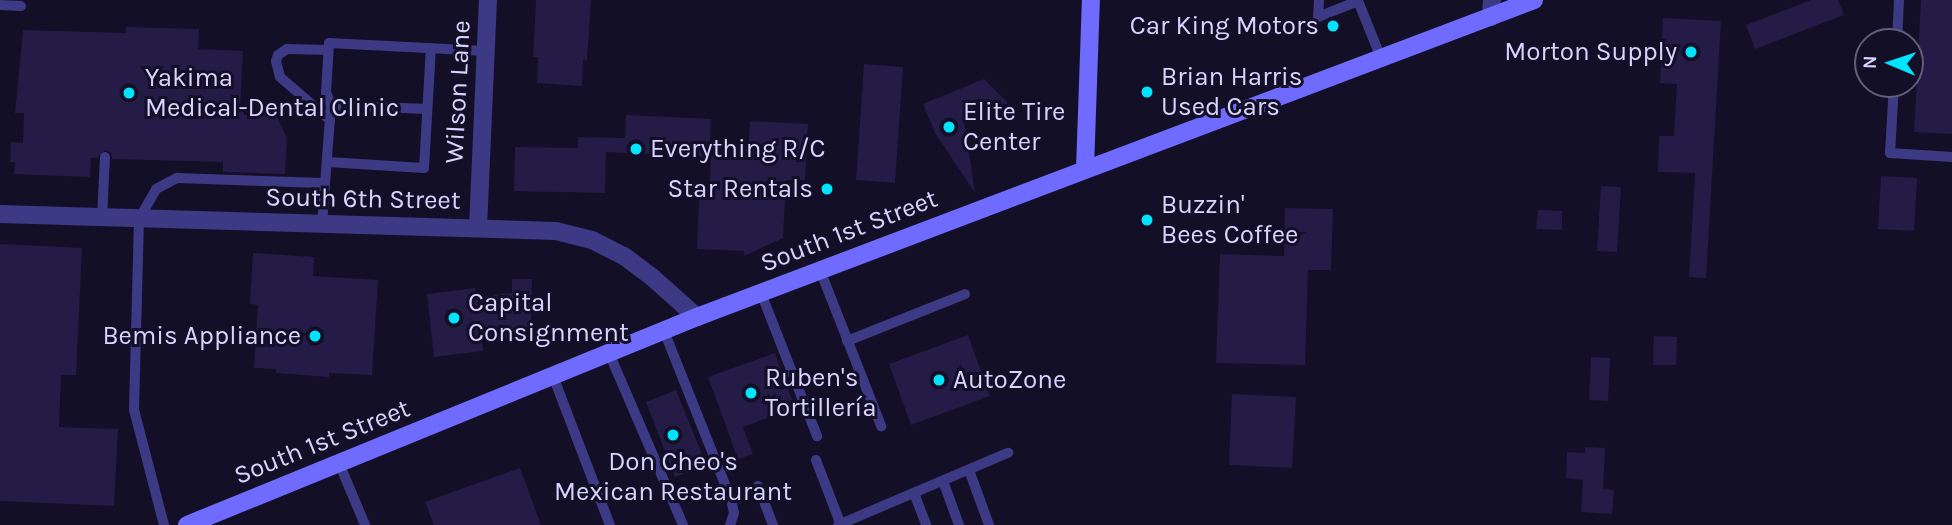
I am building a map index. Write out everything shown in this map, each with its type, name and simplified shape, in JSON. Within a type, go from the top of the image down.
[{"type":"main road","points":[[1086,169],[1091,0]]},
{"type":"main road","name":"South 1st Street","points":[[187,525],[209,521],[340,463],[697,317],[1381,58],[1492,8],[1534,0]]},
{"type":"street","name":"Wilson Lane","points":[[478,228],[488,0]]},
{"type":"street","name":"South 6th Street","points":[[0,214],[556,231],[592,240],[643,271],[697,317]]},
{"type":"lane","points":[[1318,0],[1318,17],[1360,0],[1381,58]]},
{"type":"lane","points":[[1898,28],[1899,0]]},
{"type":"lane","points":[[0,5],[21,6]]},
{"type":"lane","points":[[322,224],[331,105],[326,92],[329,43],[486,51]]},
{"type":"lane","points":[[328,162],[424,168],[431,48]]},
{"type":"lane","points":[[328,50],[287,49],[281,51],[276,61],[279,77],[330,120]]},
{"type":"lane","points":[[1894,98],[1890,153],[1952,157]]},
{"type":"lane","points":[[331,105],[428,109]]},
{"type":"lane","points":[[102,218],[104,157]]},
{"type":"lane","points":[[164,525],[134,410],[139,219],[156,189],[177,178],[323,183]]},
{"type":"lane","points":[[820,271],[881,426]]},
{"type":"lane","points":[[761,293],[817,436]]},
{"type":"lane","points":[[847,341],[965,294]]},
{"type":"lane","points":[[664,331],[731,499],[734,513],[730,525]]},
{"type":"lane","points":[[609,353],[683,525]]},
{"type":"lane","points":[[554,376],[610,525]]},
{"type":"lane","points":[[816,460],[839,525],[1008,453]]},
{"type":"lane","points":[[340,463],[365,525]]},
{"type":"lane","points":[[969,470],[989,525]]},
{"type":"lane","points":[[943,481],[959,525]]},
{"type":"lane","points":[[758,486],[773,525]]},
{"type":"lane","points":[[914,493],[926,525]]},
{"type":"building","points":[[536,0],[591,0],[587,60],[583,60],[582,86],[537,83],[538,57],[533,57]]},
{"type":"building","points":[[1811,0],[1838,0],[1844,15],[1755,49],[1746,25]]},
{"type":"building","points":[[1921,0],[1952,0],[1952,134],[1914,132],[1916,98],[1924,98],[1924,28],[1920,28]]},
{"type":"building","points":[[1663,18],[1721,21],[1706,278],[1689,277],[1695,173],[1658,172],[1659,136],[1674,136],[1677,84],[1660,83]]},
{"type":"building","name":"Yakima Medical-Dental Clinic","points":[[126,27],[199,29],[198,49],[243,51],[240,107],[244,107],[244,115],[277,117],[287,138],[285,174],[223,172],[223,162],[112,159],[111,153],[105,150],[97,158],[91,158],[90,177],[14,174],[15,162],[10,162],[11,142],[23,143],[24,113],[15,113],[23,30],[126,33]]},
{"type":"building","points":[[864,64],[903,67],[895,183],[856,180]]},
{"type":"building","name":"Elite Tire Center","points":[[984,79],[1008,103],[964,120],[975,193],[935,133],[923,104]]},
{"type":"building","points":[[626,115],[711,119],[709,157],[606,152],[605,193],[514,191],[515,147],[578,148],[578,137],[625,138]]},
{"type":"building","points":[[750,121],[808,124],[805,180],[786,180],[783,238],[744,256],[744,251],[697,249],[699,200],[709,200],[711,156],[748,157]]},
{"type":"building","points":[[1881,176],[1917,178],[1914,231],[1878,229]]},
{"type":"building","points":[[1601,186],[1621,187],[1617,252],[1597,251]]},
{"type":"building","points":[[1285,208],[1333,209],[1331,270],[1308,270],[1305,365],[1216,363],[1220,254],[1284,256]]},
{"type":"building","points":[[1538,210],[1562,211],[1562,230],[1536,229]]},
{"type":"building","points":[[0,244],[82,248],[76,375],[61,375],[59,427],[118,429],[114,506],[0,501]]},
{"type":"building","name":"Bemis Appliance","points":[[253,253],[314,257],[313,276],[378,280],[372,375],[329,373],[329,377],[276,373],[276,369],[254,368],[258,305],[250,304]]},
{"type":"building","points":[[512,279],[532,279],[531,340],[482,339],[483,351],[434,357],[427,294],[475,288],[477,297],[512,293]]},
{"type":"building","name":"AutoZone","points":[[968,335],[990,396],[911,425],[889,364]]},
{"type":"building","points":[[1654,336],[1677,337],[1676,365],[1653,365]]},
{"type":"building","name":"Ruben's Tortillería","points":[[775,353],[795,408],[743,427],[753,454],[738,459],[708,377]]},
{"type":"building","points":[[1591,357],[1610,358],[1608,401],[1589,400]]},
{"type":"building","points":[[676,390],[706,464],[675,477],[646,402]]},
{"type":"building","points":[[1232,394],[1296,397],[1292,468],[1229,465]]},
{"type":"building","points":[[1585,447],[1605,448],[1603,489],[1614,490],[1612,514],[1581,512],[1583,480],[1566,478],[1567,452],[1585,453]]},
{"type":"building","points":[[520,468],[541,525],[434,525],[425,502]]},
{"type":"place","name":"Car King Motors","points":[[1333,26]]},
{"type":"place","name":"Morton Supply","points":[[1691,52]]},
{"type":"place","name":"Brian Harris Used Cars","points":[[1147,92]]},
{"type":"place","name":"Yakima Medical-Dental Clinic","points":[[129,93]]},
{"type":"place","name":"Elite Tire Center","points":[[949,127]]},
{"type":"place","name":"Everything R/C","points":[[636,149]]},
{"type":"place","name":"Star Rentals","points":[[827,189]]},
{"type":"place","name":"Buzzin' Bees Coffee","points":[[1147,220]]},
{"type":"place","name":"Capital Consignment","points":[[454,318]]},
{"type":"place","name":"Bemis Appliance","points":[[315,336]]},
{"type":"place","name":"AutoZone","points":[[939,380]]},
{"type":"place","name":"Ruben's Tortillería","points":[[751,393]]},
{"type":"place","name":"Don Cheo's Mexican Restaurant","points":[[673,435]]}]
